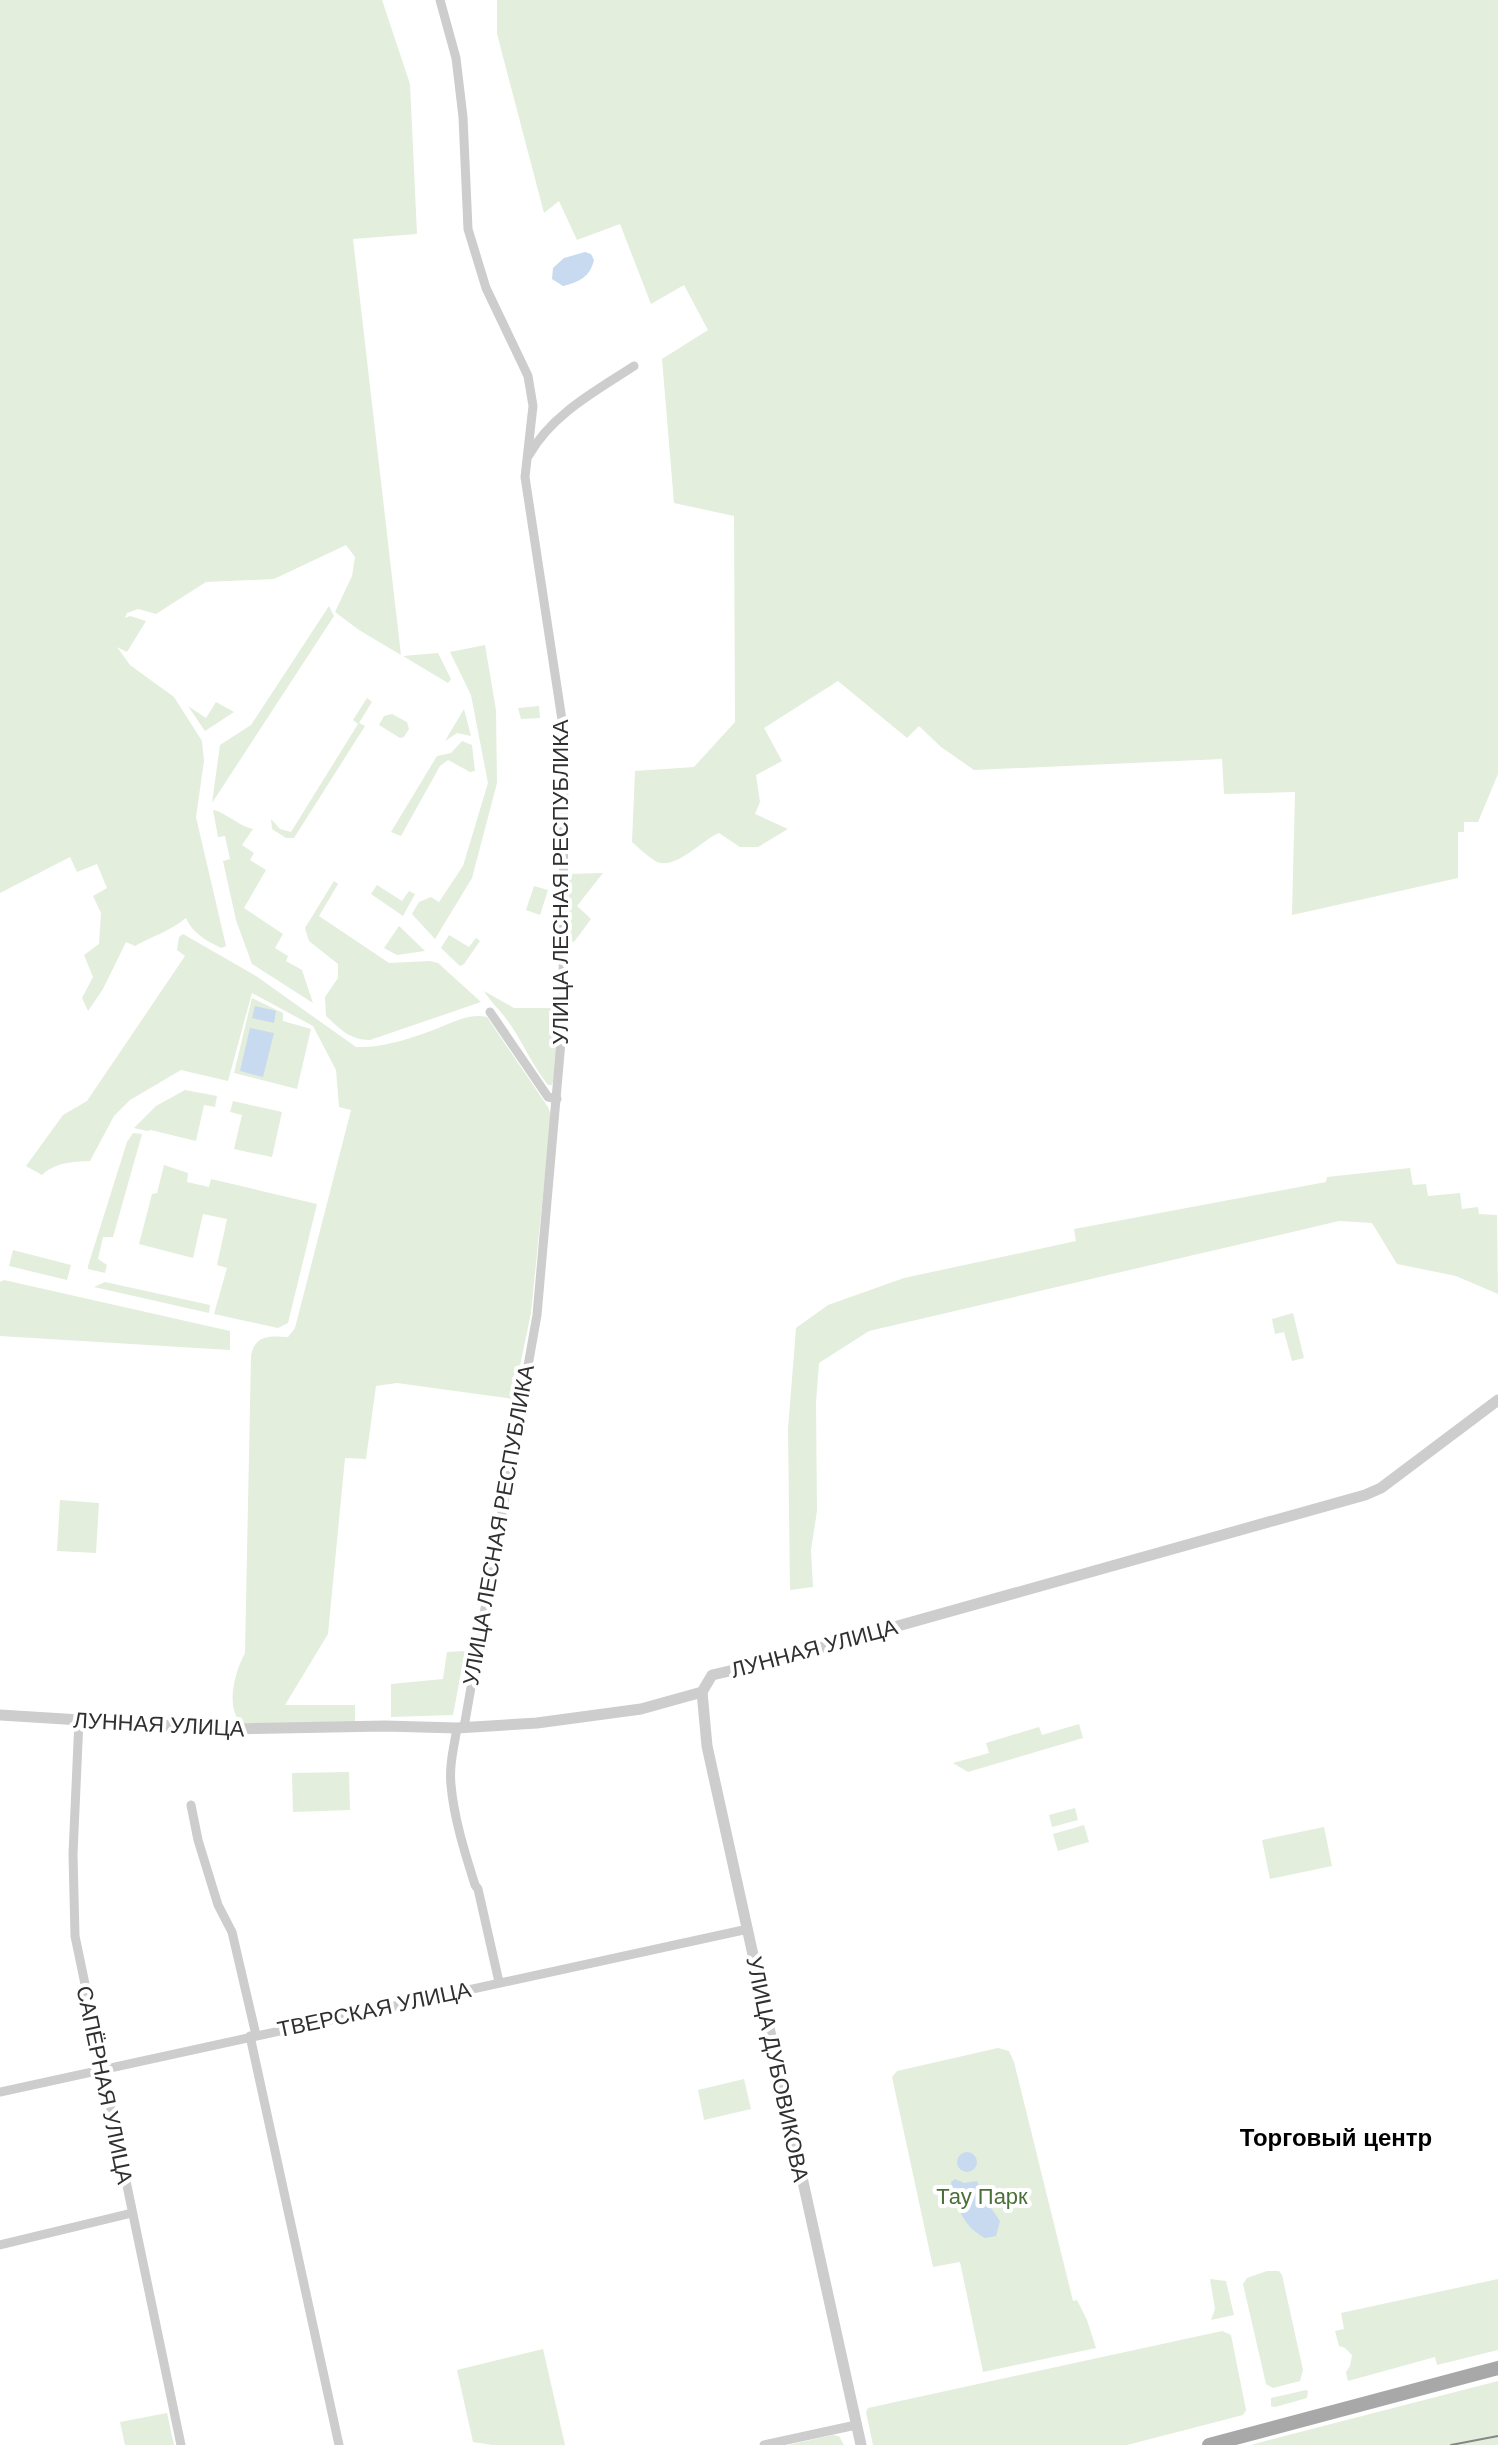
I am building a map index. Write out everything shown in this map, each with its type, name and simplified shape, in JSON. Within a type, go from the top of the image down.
[{"type":"main road","points":[[1209,2445],[1498,2368]]},
{"type":"street","name":"УЛИЦА ЛЕСНАЯ РЕСПУБЛИКА","points":[[440,0],[457,73],[463,117],[468,229],[486,288],[528,376],[533,406],[525,477],[564,733],[565,951],[557,1099],[537,1315],[474,1658],[452,1751],[451,1784],[465,1853],[478,1889],[499,1982]]},
{"type":"street","points":[[525,461],[550,425],[634,366]]},
{"type":"street","points":[[490,1012],[548,1097],[557,1099]]},
{"type":"street","name":"ЛУННАЯ УЛИЦА","points":[[0,1715],[225,1729],[460,1727],[537,1723],[641,1709],[702,1692],[712,1675],[783,1659],[1365,1495],[1389,1481],[1498,1400]]},
{"type":"street","name":"УЛИЦА ДУБОВИКОВА","points":[[702,1692],[707,1746],[861,2445]]},
{"type":"street","name":"САПЁРНАЯ УЛИЦА","points":[[79,1720],[73,1854],[75,1936],[181,2445]]},
{"type":"street","points":[[191,1805],[218,1905],[232,1932],[339,2445]]},
{"type":"street","name":"ТВЕРСКАЯ УЛИЦА","points":[[0,2092],[748,1929]]},
{"type":"street","points":[[0,2245],[132,2213]]},
{"type":"street","points":[[764,2445],[856,2425]]},
{"type":"green space","points":[[0,0],[382,0],[410,84],[417,234],[353,239],[401,655],[335,612],[352,576],[355,557],[346,545],[274,579],[206,582],[156,614],[138,609],[127,613],[125,618],[130,616],[146,621],[127,652],[117,647],[130,665],[174,697],[202,741],[204,761],[196,817],[226,946],[221,948],[200,936],[186,918],[135,946],[126,942],[103,989],[88,1011],[82,998],[93,977],[84,955],[99,944],[101,913],[93,896],[107,888],[97,864],[77,872],[70,857],[0,893]]},
{"type":"green space","points":[[497,0],[1498,0],[1498,774],[1478,822],[1464,822],[1464,832],[1458,832],[1458,878],[1292,915],[1295,792],[1224,794],[1222,759],[974,770],[941,747],[919,726],[907,738],[838,681],[764,728],[782,761],[756,775],[760,802],[755,814],[788,829],[758,847],[740,847],[719,833],[680,858],[664,863],[657,862],[632,842],[635,771],[694,767],[735,722],[734,516],[674,503],[662,359],[708,330],[684,285],[651,304],[620,224],[577,240],[559,201],[544,213],[497,33]]},
{"type":"green space","points":[[329,606],[334,616],[212,803],[220,745],[251,725]]},
{"type":"green space","points":[[485,645],[496,710],[497,783],[472,878],[435,939],[412,914],[419,902],[431,897],[439,902],[463,866],[488,783],[471,695],[450,652]]},
{"type":"green space","points":[[438,653],[451,679],[448,683],[403,656]]},
{"type":"green space","points":[[367,698],[372,702],[359,723],[365,726],[294,838],[286,838],[272,829],[271,819],[280,829],[291,832],[358,724],[353,720]]},
{"type":"green space","points":[[216,702],[234,712],[205,731],[188,706],[206,718]]},
{"type":"green space","points":[[539,706],[540,718],[521,719],[518,708]]},
{"type":"green space","points":[[464,709],[471,736],[457,733],[445,741]]},
{"type":"green space","points":[[392,714],[407,722],[409,729],[404,737],[400,738],[379,725],[384,716]]},
{"type":"green space","points":[[462,741],[472,745],[475,771],[470,772],[448,760],[440,766],[401,836],[391,832],[437,756],[451,753]]},
{"type":"green space","points":[[213,810],[253,829],[242,845],[254,853],[250,860],[266,870],[244,908],[283,934],[275,948],[288,956],[286,961],[302,970],[313,1003],[252,964],[236,920],[223,861],[230,859],[225,836],[218,837]]},
{"type":"green space","points":[[603,873],[577,906],[591,919],[574,942],[570,940],[568,874]]},
{"type":"green space","points":[[334,881],[338,884],[319,916],[389,963],[438,963],[481,1002],[370,1040],[351,1036],[341,1029],[326,1016],[325,997],[338,978],[338,964],[309,941],[305,928]]},
{"type":"green space","points":[[377,885],[402,901],[409,891],[415,894],[403,916],[371,894]]},
{"type":"green space","points":[[534,886],[548,890],[540,915],[526,910]]},
{"type":"green space","points":[[399,926],[425,951],[397,955],[384,948]]},
{"type":"green space","points":[[183,934],[256,976],[356,1047],[417,1036],[463,1018],[487,1017],[551,1115],[531,1313],[513,1399],[397,1383],[376,1386],[366,1459],[345,1458],[328,1634],[285,1705],[355,1705],[355,1723],[241,1723],[233,1708],[235,1679],[245,1653],[251,1355],[260,1340],[288,1337],[295,1328],[351,1110],[339,1107],[336,1070],[313,1026],[252,993],[228,1081],[181,1070],[130,1100],[114,1116],[90,1161],[59,1165],[42,1175],[26,1166],[63,1115],[87,1101],[185,956],[177,950],[179,937]]},
{"type":"green space","points":[[449,935],[469,947],[476,938],[480,941],[460,966],[441,948]]},
{"type":"green space","points":[[484,991],[514,1008],[559,1008],[552,1085],[548,1085],[542,1077],[510,1024]]},
{"type":"green space","points":[[252,998],[283,1013],[283,1021],[311,1029],[297,1089],[234,1073]]},
{"type":"green space","points":[[185,1090],[217,1096],[215,1107],[204,1105],[196,1141],[134,1128],[156,1106]]},
{"type":"green space","points":[[233,1101],[282,1112],[272,1157],[234,1149],[242,1115],[230,1112]]},
{"type":"green space","points":[[133,1133],[142,1134],[113,1237],[103,1237],[98,1259],[107,1265],[105,1273],[88,1269],[127,1142]]},
{"type":"green space","points":[[164,1165],[188,1173],[187,1182],[209,1187],[211,1179],[317,1204],[288,1323],[278,1328],[214,1314],[227,1268],[217,1265],[227,1219],[203,1214],[193,1258],[139,1244],[152,1194],[157,1193]]},
{"type":"green space","points":[[1410,1168],[1413,1185],[1426,1184],[1428,1196],[1460,1193],[1462,1209],[1478,1207],[1479,1214],[1497,1215],[1498,1294],[1456,1276],[1397,1264],[1372,1223],[1339,1221],[869,1331],[819,1363],[816,1403],[817,1511],[811,1550],[813,1587],[790,1590],[788,1429],[796,1328],[828,1305],[904,1278],[1076,1241],[1074,1229],[1326,1182],[1327,1177]]},
{"type":"green space","points":[[13,1250],[71,1265],[67,1280],[9,1266]]},
{"type":"green space","points":[[4,1280],[230,1331],[230,1350],[0,1336],[0,1282]]},
{"type":"green space","points":[[105,1282],[210,1305],[209,1313],[94,1287]]},
{"type":"green space","points":[[1293,1313],[1304,1358],[1292,1361],[1284,1332],[1275,1334],[1272,1319]]},
{"type":"green space","points":[[60,1500],[99,1503],[96,1553],[57,1551]]},
{"type":"green space","points":[[465,1651],[453,1715],[391,1717],[391,1684],[443,1679],[447,1652]]},
{"type":"green space","points":[[1079,1724],[1083,1738],[968,1772],[953,1763],[989,1753],[986,1743],[1039,1727],[1042,1735]]},
{"type":"green space","points":[[349,1772],[350,1810],[293,1812],[292,1773]]},
{"type":"green space","points":[[1075,1808],[1078,1820],[1052,1827],[1049,1815]]},
{"type":"green space","points":[[1084,1825],[1089,1842],[1058,1851],[1053,1834]]},
{"type":"green space","points":[[1324,1827],[1332,1866],[1270,1879],[1262,1840]]},
{"type":"green space","name":"Тау Парк","points":[[998,2048],[1009,2051],[1014,2062],[1073,2301],[1077,2300],[1087,2320],[1096,2348],[983,2372],[960,2262],[933,2267],[892,2077],[897,2071]]},
{"type":"green space","points":[[744,2079],[751,2109],[704,2120],[698,2090]]},
{"type":"green space","points":[[1267,2271],[1279,2271],[1282,2275],[1303,2370],[1300,2381],[1273,2388],[1266,2384],[1243,2284],[1247,2278]]},
{"type":"green space","points":[[1210,2279],[1226,2281],[1234,2315],[1211,2320],[1215,2309]]},
{"type":"green space","points":[[1498,2279],[1498,2350],[1437,2365],[1435,2357],[1348,2381],[1346,2372],[1352,2355],[1339,2346],[1335,2331],[1344,2329],[1341,2313]]},
{"type":"green space","points":[[1222,2331],[1231,2335],[1246,2410],[1243,2415],[1127,2445],[873,2445],[866,2412],[868,2408]]},
{"type":"green space","points":[[543,2349],[565,2445],[473,2442],[457,2370]]},
{"type":"green space","points":[[1498,2381],[1498,2445],[1251,2445],[1269,2440]]},
{"type":"green space","points":[[1306,2390],[1307,2398],[1271,2406],[1271,2398]]},
{"type":"green space","points":[[167,2413],[174,2445],[125,2445],[120,2422]]},
{"type":"green space","points":[[839,2436],[844,2445],[788,2445]]},
{"type":"water","points":[[585,252],[591,254],[594,260],[583,278],[563,286],[552,279],[553,268],[564,258]]},
{"type":"water","points":[[255,1006],[276,1011],[274,1023],[252,1018]]},
{"type":"water","points":[[250,1028],[274,1033],[263,1077],[240,1071]]},
{"type":"water","points":[[967,2152],[974,2155],[977,2162],[974,2169],[967,2172],[960,2169],[957,2162],[960,2155]]},
{"type":"water","points":[[955,2179],[964,2183],[977,2181],[1000,2221],[996,2236],[985,2238],[965,2221],[953,2191],[951,2182]]},
{"type":"tram line","points":[[1451,2445],[1498,2436]]},
{"type":"district","name":"Торговый центр","points":[[1336,2138]]}]
